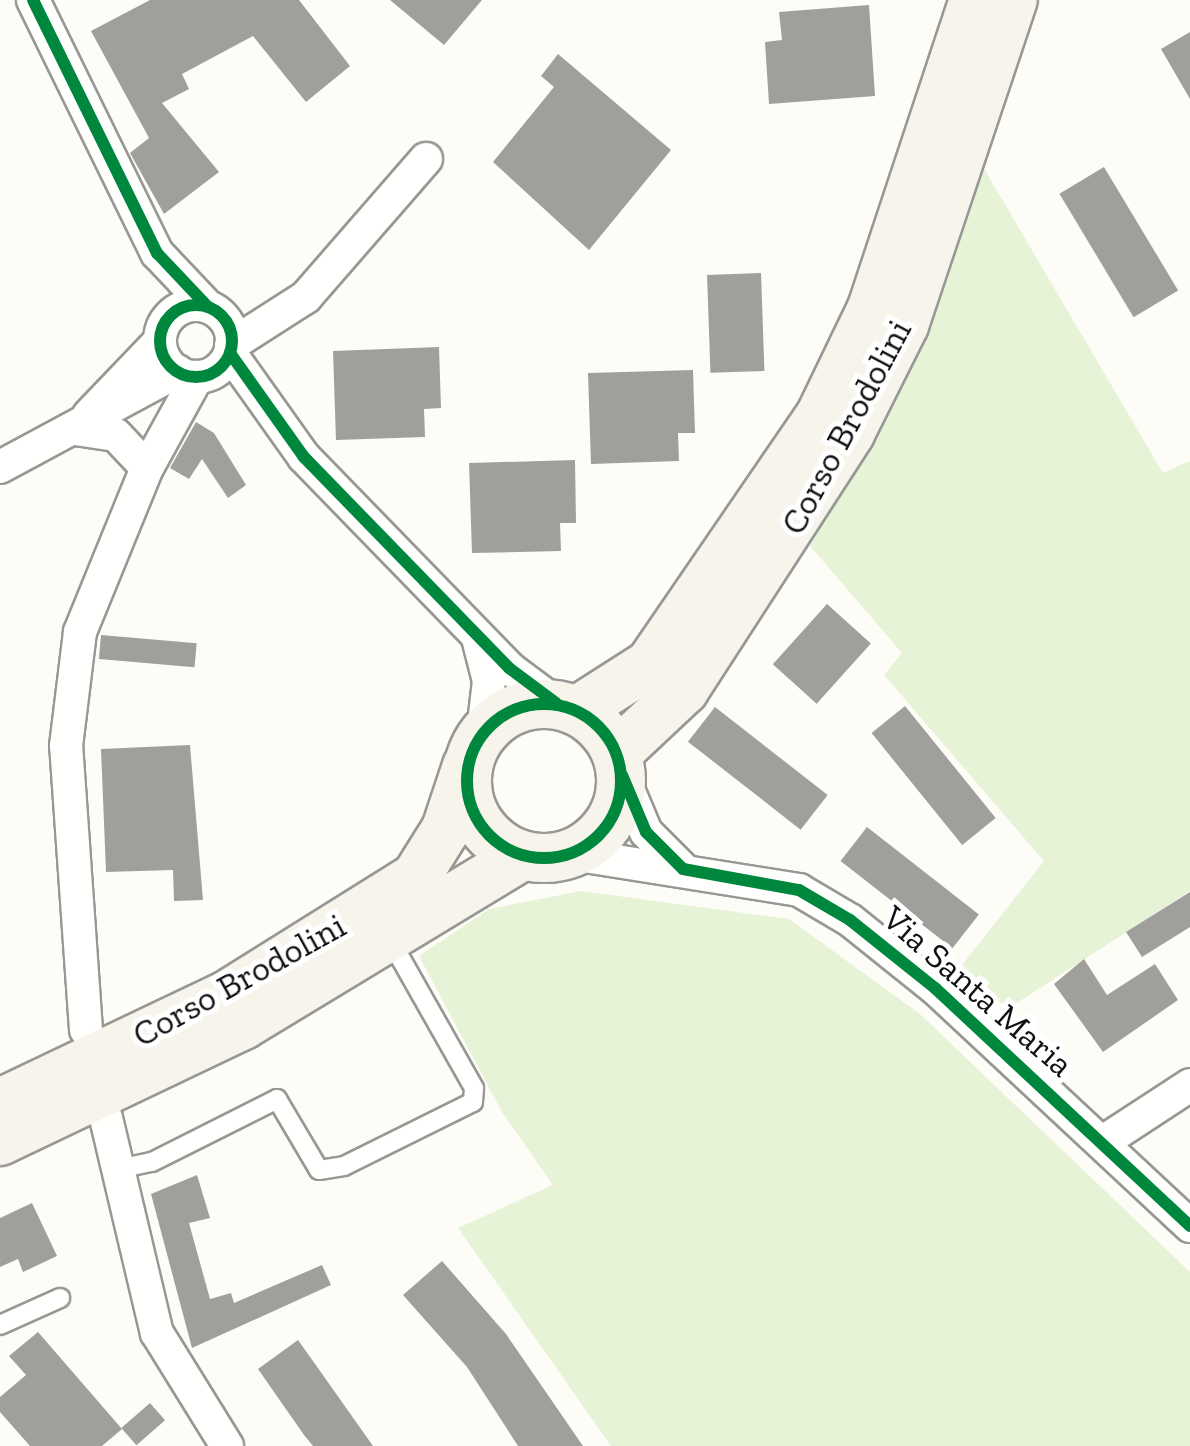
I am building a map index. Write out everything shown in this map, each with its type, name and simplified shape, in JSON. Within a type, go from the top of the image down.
[{"type":"main road","name":"Corso Brodolini","points":[[0,1102],[226,995],[416,877],[446,829],[475,748],[516,708],[567,707],[650,664],[821,414],[872,308],[974,0]]},
{"type":"main road","name":"Corso Brodolini","points":[[620,764],[684,690],[850,433],[904,326],[1013,0]]},
{"type":"main road","points":[[567,707],[620,764],[610,823],[572,854]]},
{"type":"main road","points":[[475,748],[469,804],[489,837],[522,856]]},
{"type":"main road","name":"Corso Brodolini","points":[[0,1140],[242,1025],[522,856],[572,854]]},
{"type":"street","points":[[33,0],[207,352]]},
{"type":"street","points":[[0,466],[76,428],[306,296],[426,160]]},
{"type":"street","points":[[157,253],[161,335]]},
{"type":"street","points":[[76,428],[181,308],[207,352],[474,624],[509,668],[567,707]]},
{"type":"street","points":[[161,335],[207,352]]},
{"type":"street","points":[[86,1030],[66,746],[80,632],[147,468],[207,352]]},
{"type":"street","points":[[76,428],[116,435],[147,468]]},
{"type":"street","points":[[474,624],[490,681],[475,748]]},
{"type":"street","points":[[620,764],[646,832],[683,869]]},
{"type":"street","name":"Via Santa Maria","points":[[572,854],[799,890],[850,920],[1102,1142],[1190,1226]]},
{"type":"street","points":[[1102,1142],[1190,1085]]},
{"type":"street","points":[[106,1118],[157,1333],[227,1446]]},
{"type":"lane","points":[[118,1170],[152,1162],[277,1099],[319,1170],[344,1166],[472,1102],[474,1088],[388,938]]},
{"type":"lane","points":[[0,1325],[60,1298]]},
{"type":"green space","points":[[983,167],[1163,473],[1190,461],[1190,891],[1009,1008],[955,974],[1044,861],[884,675],[902,653],[810,546],[913,365]]},
{"type":"green space","points":[[581,891],[789,919],[920,1014],[1190,1272],[1190,1446],[611,1446],[458,1228],[553,1185],[502,1112],[419,956],[489,909]]},
{"type":"building","points":[[150,0],[299,0],[350,66],[306,102],[253,36],[182,74],[189,89],[162,103],[219,172],[164,214],[130,153],[149,138],[91,31]]},
{"type":"building","points":[[390,0],[482,0],[444,45]]},
{"type":"building","points":[[869,5],[875,96],[769,104],[765,42],[782,40],[779,12]]},
{"type":"building","points":[[1190,32],[1190,99],[1161,49]]},
{"type":"building","points":[[558,54],[671,150],[589,250],[493,162],[554,87],[541,76]]},
{"type":"building","points":[[1104,167],[1178,290],[1134,317],[1059,194]]},
{"type":"building","points":[[761,273],[764,371],[710,373],[707,275]]},
{"type":"building","points":[[439,347],[441,408],[424,409],[425,437],[336,440],[333,351]]},
{"type":"building","points":[[693,370],[695,433],[678,433],[679,461],[591,464],[588,373]]},
{"type":"building","points":[[196,422],[214,433],[246,485],[228,498],[202,459],[189,479],[170,468]]},
{"type":"building","points":[[575,460],[576,523],[560,523],[561,551],[472,553],[469,463]]},
{"type":"building","points":[[827,604],[871,643],[817,704],[773,664]]},
{"type":"building","points":[[101,635],[197,643],[195,667],[99,659]]},
{"type":"building","points":[[905,706],[996,818],[962,845],[872,733]]},
{"type":"building","points":[[715,707],[828,795],[801,830],[688,742]]},
{"type":"building","points":[[190,745],[203,900],[174,901],[173,870],[106,872],[101,749]]},
{"type":"building","points":[[867,827],[979,914],[952,948],[841,861]]},
{"type":"building","points":[[1190,892],[1190,927],[1142,957],[1126,932]]},
{"type":"building","points":[[1084,959],[1107,995],[1155,964],[1178,1000],[1103,1052],[1054,984]]},
{"type":"building","points":[[197,1175],[210,1218],[189,1223],[210,1299],[231,1293],[234,1303],[322,1265],[331,1285],[192,1348],[151,1194]]},
{"type":"building","points":[[32,1203],[57,1256],[23,1272],[18,1259],[0,1267],[0,1218]]},
{"type":"building","points":[[442,1261],[506,1334],[583,1446],[518,1446],[467,1367],[403,1295]]},
{"type":"building","points":[[38,1332],[122,1429],[102,1446],[30,1446],[0,1412],[0,1397],[26,1375],[9,1356]]},
{"type":"building","points":[[298,1340],[373,1446],[313,1446],[304,1435],[258,1369]]},
{"type":"building","points":[[150,1403],[165,1420],[136,1445],[121,1428]]},
{"type":"cycle path","points":[[33,0],[157,253],[208,307]]},
{"type":"cycle path","points":[[196,305],[221,316],[232,341],[221,366],[196,377],[171,366],[160,341],[171,316],[196,305]]},
{"type":"cycle path","points":[[230,353],[304,457],[509,668],[556,703]]},
{"type":"cycle path","points":[[544,704],[574,710],[599,726],[615,751],[621,781],[615,811],[599,836],[574,852],[544,858],[514,852],[489,836],[473,811],[467,781],[473,751],[489,726],[514,710],[544,704]]},
{"type":"cycle path","points":[[622,775],[646,832],[683,869],[799,890],[850,920],[935,988],[1190,1226]]}]
